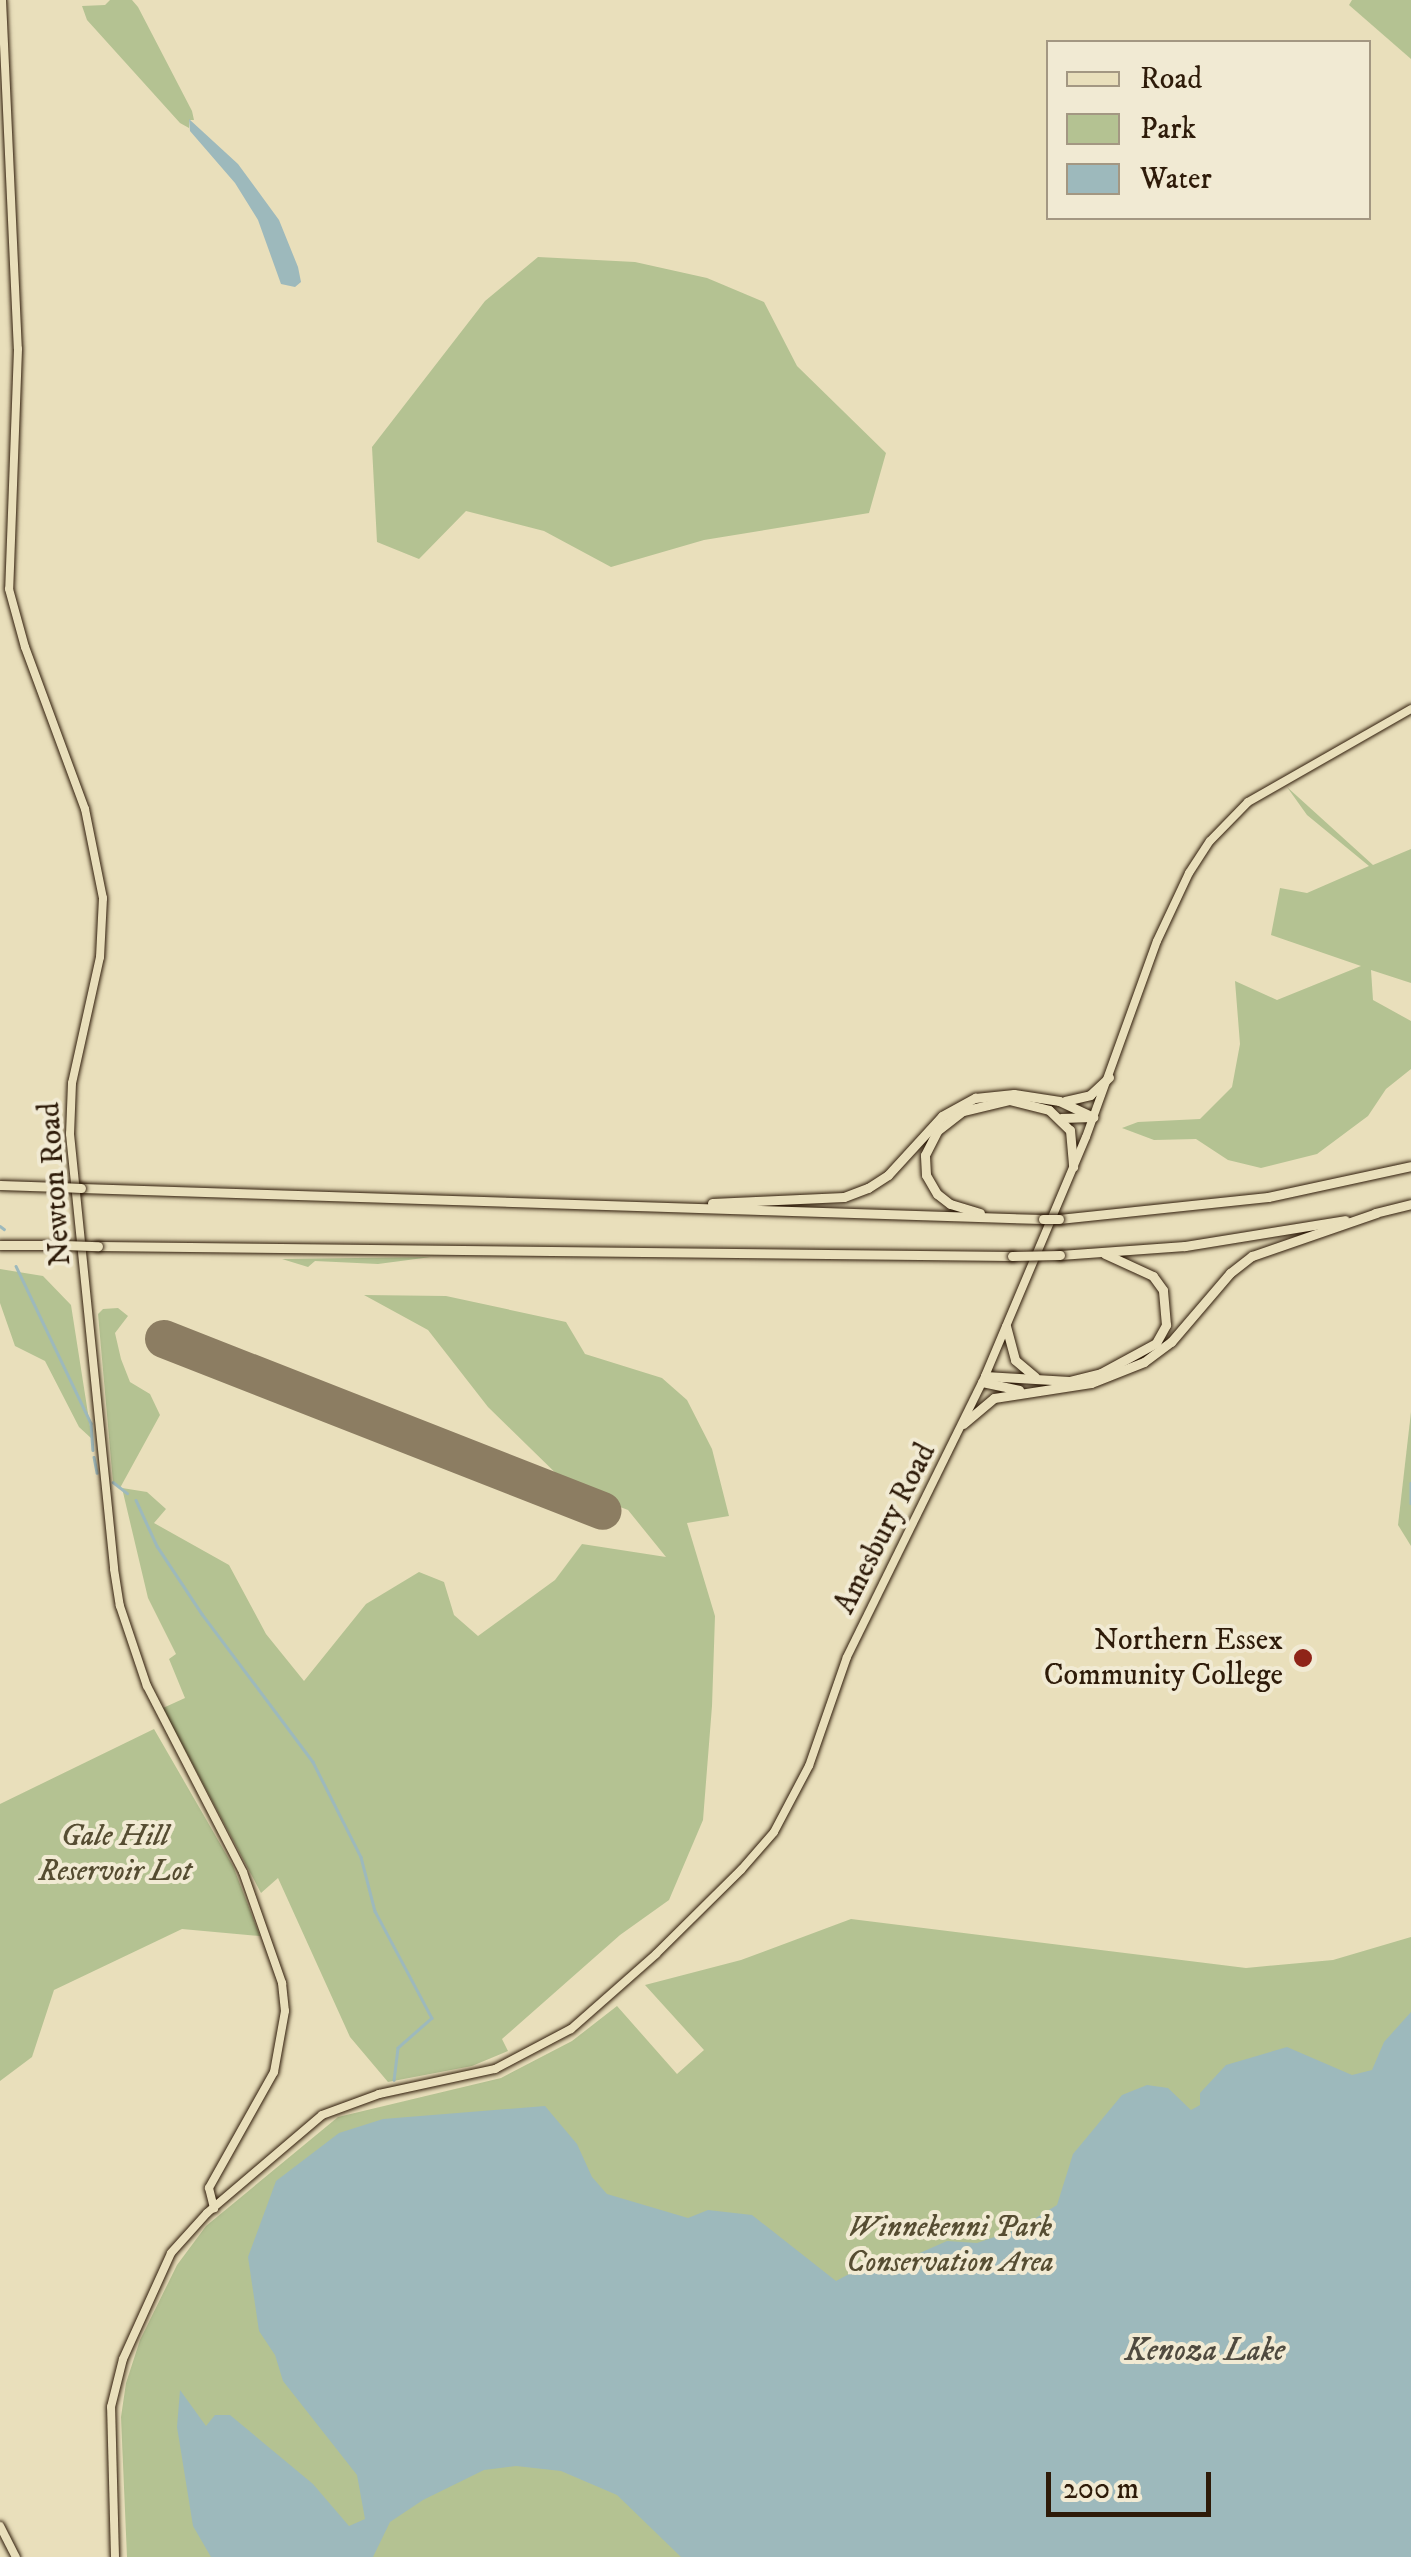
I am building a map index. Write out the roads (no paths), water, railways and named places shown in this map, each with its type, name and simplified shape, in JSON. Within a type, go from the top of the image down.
[{"type":"highway","points":[[639,1206],[844,1197],[888,1175],[926,1131],[958,1105],[994,1094],[1059,1101],[1090,1094],[1109,1077]]},
{"type":"highway","points":[[1059,1101],[1093,1117]]},
{"type":"highway","points":[[1012,1219],[971,1211],[937,1194],[926,1174],[927,1150],[948,1120],[983,1103],[1024,1102],[1061,1118],[1093,1117]]},
{"type":"highway","points":[[1061,1118],[1074,1144],[1073,1167]]},
{"type":"highway","points":[[0,1186],[1043,1219],[1253,1200],[1411,1166]]},
{"type":"highway","points":[[0,1245],[1060,1255],[1273,1234],[1411,1204]]},
{"type":"highway","points":[[962,1424],[985,1402],[1026,1391],[1090,1384],[1144,1362],[1171,1342],[1230,1273],[1252,1256],[1376,1213]]},
{"type":"highway","points":[[984,1379],[1069,1380],[1102,1374],[1156,1343],[1166,1326],[1168,1308],[1153,1276],[1101,1252]]},
{"type":"highway","points":[[1006,1326],[1015,1360],[1037,1378]]},
{"type":"highway","points":[[984,1379],[1026,1391]]},
{"type":"main road","name":"Newton Road","points":[[2,0],[18,349],[8,589],[24,647],[86,810],[102,898],[100,957],[74,1072],[70,1146],[120,1606],[147,1686],[242,1872],[284,1997],[284,2035],[274,2072],[209,2188],[217,2205]]},
{"type":"main road","name":"Amesbury Road","points":[[115,2557],[109,2446],[111,2407],[123,2359],[171,2253],[217,2205],[322,2115],[366,2098],[495,2069],[570,2029],[742,1870],[774,1832],[797,1793],[847,1657],[984,1379],[1109,1077],[1166,920],[1210,841],[1248,802],[1411,708]]},
{"type":"main road","points":[[0,2526],[16,2557]]},
{"type":"water","points":[[189,119],[238,164],[279,220],[298,267],[301,282],[295,287],[281,284],[258,220],[235,183],[190,131]]},
{"type":"water","name":"Kenoza Lake","points":[[1411,2012],[1411,2557],[681,2557],[617,2495],[561,2471],[516,2466],[484,2470],[423,2500],[390,2522],[373,2557],[211,2557],[193,2526],[177,2427],[180,2390],[206,2426],[215,2415],[230,2415],[313,2484],[349,2526],[365,2519],[357,2475],[283,2381],[275,2355],[259,2331],[248,2257],[276,2181],[339,2133],[383,2119],[545,2106],[577,2144],[592,2177],[607,2194],[688,2218],[708,2210],[752,2215],[836,2281],[864,2266],[888,2267],[947,2241],[977,2243],[1018,2229],[1057,2205],[1073,2154],[1122,2095],[1147,2085],[1168,2088],[1191,2110],[1200,2105],[1200,2093],[1226,2065],[1287,2047],[1352,2075],[1372,2070],[1384,2042]]},
{"type":"waterway","points":[[0,1226],[4,1229]]},
{"type":"waterway","points":[[16,1266],[91,1423],[93,1450]]},
{"type":"waterway","points":[[94,1457],[97,1473]]},
{"type":"waterway","points":[[113,1482],[127,1493]]},
{"type":"waterway","points":[[1411,1483],[1411,1503]]},
{"type":"waterway","points":[[136,1500],[157,1546],[202,1614],[313,1762],[361,1857],[375,1911],[432,2018],[398,2048],[394,2080]]},
{"type":"place","name":"Northern Essex Community College","points":[[1303,1658]]},
{"type":"park label","name":"Gale Hill Reservoir Lot","points":[[115,1854]]},
{"type":"park label","name":"Winnekenni Park Conservation Area","points":[[950,2245]]}]
